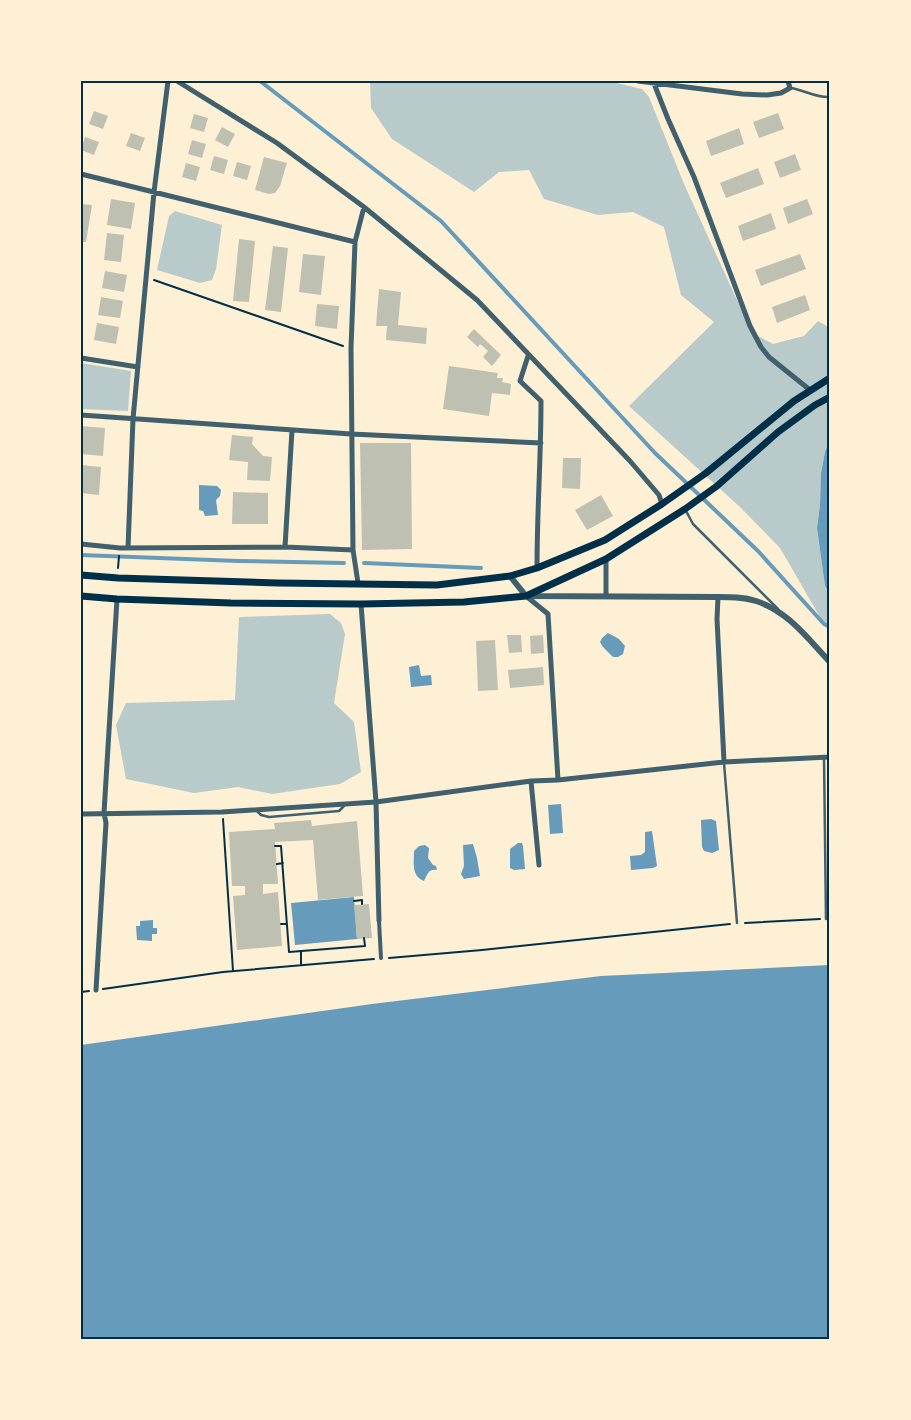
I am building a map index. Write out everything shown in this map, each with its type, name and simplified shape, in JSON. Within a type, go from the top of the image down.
[{"type":"main road","points":[[81,576],[278,583],[437,585],[510,576],[538,568],[605,540],[662,504],[706,472],[812,388],[830,378]]},
{"type":"main road","points":[[81,596],[117,599],[361,604],[464,602],[526,596],[606,559],[688,506],[717,486],[778,432],[830,396]]},
{"type":"street","points":[[128,548],[133,419],[154,192],[168,81]]},
{"type":"street","points":[[177,81],[277,143],[364,207],[477,300],[528,356],[630,461],[659,495],[662,504]]},
{"type":"street","points":[[638,81],[742,94],[767,95],[790,88],[788,81]]},
{"type":"street","points":[[654,83],[694,177],[750,326],[761,347],[769,357],[812,388]]},
{"type":"street","points":[[81,174],[355,242]]},
{"type":"street","points":[[358,584],[354,550],[351,348],[355,242],[364,207]]},
{"type":"street","points":[[528,356],[520,380],[541,400],[537,530],[538,568]]},
{"type":"street","points":[[81,358],[138,367]]},
{"type":"street","points":[[81,415],[351,434],[541,443]]},
{"type":"street","points":[[285,546],[292,430]]},
{"type":"street","points":[[81,544],[128,548],[285,546],[354,550]]},
{"type":"street","points":[[606,559],[606,596]]},
{"type":"street","points":[[510,576],[526,596],[548,614],[558,780]]},
{"type":"street","points":[[526,596],[744,598],[757,601],[783,613],[830,662]]},
{"type":"street","points":[[718,597],[717,619],[724,762]]},
{"type":"street","points":[[96,990],[106,823],[104,813],[117,599]]},
{"type":"street","points":[[361,604],[376,802],[381,958]]},
{"type":"street","points":[[81,814],[222,812],[376,802],[531,781],[558,780],[724,762],[827,757]]},
{"type":"street","points":[[531,781],[539,866]]},
{"type":"lane","points":[[790,88],[806,90],[820,98],[830,97]]},
{"type":"lane","points":[[688,506],[692,524],[783,613]]},
{"type":"lane","points":[[826,919],[827,757]]},
{"type":"lane","points":[[724,762],[737,924]]},
{"type":"path","points":[[147,278],[351,348]]},
{"type":"path","points":[[222,812],[232,971]]},
{"type":"path","points":[[276,846],[281,846],[289,952],[364,946],[364,938]]},
{"type":"path","points":[[277,864],[283,863]]},
{"type":"path","points":[[354,901],[362,900],[362,904]]},
{"type":"path","points":[[81,992],[232,971],[482,950],[737,924],[826,919]]},
{"type":"path","points":[[281,924],[287,924]]},
{"type":"path","points":[[301,951],[301,965]]},
{"type":"shaded area","points":[[370,81],[608,81],[642,89],[649,97],[684,184],[752,333],[773,344],[804,336],[818,321],[830,328],[828,413],[830,438],[821,473],[817,528],[825,586],[830,594],[830,622],[824,624],[780,548],[740,507],[629,406],[714,322],[681,295],[664,227],[633,212],[598,215],[544,199],[529,170],[499,172],[474,192],[392,139],[371,108]]},
{"type":"shaded area","points":[[175,211],[222,225],[216,269],[212,280],[200,283],[157,270],[169,216]]},
{"type":"shaded area","points":[[81,363],[131,371],[128,411],[81,409]]},
{"type":"shaded area","points":[[330,614],[341,623],[345,634],[334,703],[354,722],[361,772],[340,784],[272,794],[238,787],[194,793],[126,779],[116,725],[126,703],[235,700],[239,617]]},
{"type":"water","points":[[830,438],[830,594],[825,586],[817,528],[821,473]]},
{"type":"water","points":[[199,485],[217,486],[221,490],[220,496],[216,500],[218,515],[205,516],[203,511],[199,510]]},
{"type":"water","points":[[608,633],[619,639],[625,646],[623,654],[618,657],[613,657],[600,642]]},
{"type":"water","points":[[419,665],[421,676],[431,675],[432,685],[411,687],[409,667]]},
{"type":"water","points":[[561,804],[563,833],[550,834],[548,805]]},
{"type":"water","points":[[711,819],[716,821],[719,850],[712,853],[704,851],[702,847],[701,820]]},
{"type":"water","points":[[652,831],[657,866],[631,870],[630,856],[641,855],[645,852],[645,832]]},
{"type":"water","points":[[518,843],[522,843],[523,846],[525,869],[514,870],[510,868],[510,849]]},
{"type":"water","points":[[473,844],[480,876],[464,879],[461,874],[464,866],[463,845]]},
{"type":"water","points":[[425,845],[429,848],[428,858],[436,866],[437,870],[430,871],[424,881],[415,872],[414,851],[419,846]]},
{"type":"water","points":[[354,897],[357,939],[295,945],[291,903]]},
{"type":"water","points":[[153,920],[153,928],[157,928],[157,934],[152,934],[152,941],[137,940],[136,926],[140,926],[140,921]]},
{"type":"water","points":[[830,965],[830,1339],[81,1339],[81,1045],[372,1004],[601,976]]},
{"type":"building","points":[[94,111],[108,116],[103,129],[89,124]]},
{"type":"building","points":[[778,113],[784,129],[759,138],[753,122]]},
{"type":"building","points":[[194,114],[208,118],[204,132],[190,128]]},
{"type":"building","points":[[222,127],[235,134],[228,147],[215,140]]},
{"type":"building","points":[[739,128],[744,144],[711,156],[706,141]]},
{"type":"building","points":[[131,133],[145,138],[140,151],[126,146]]},
{"type":"building","points":[[85,137],[99,142],[94,155],[81,150]]},
{"type":"building","points":[[192,140],[206,144],[202,158],[188,154]]},
{"type":"building","points":[[795,154],[801,170],[780,178],[774,162]]},
{"type":"building","points":[[214,156],[228,160],[224,174],[210,170]]},
{"type":"building","points":[[264,157],[287,163],[280,186],[275,193],[269,194],[255,190]]},
{"type":"building","points":[[237,162],[251,166],[247,180],[233,176]]},
{"type":"building","points":[[186,163],[200,167],[196,181],[182,177]]},
{"type":"building","points":[[758,168],[764,184],[726,198],[720,183]]},
{"type":"building","points":[[111,199],[135,203],[131,229],[107,225]]},
{"type":"building","points":[[807,199],[813,214],[788,224],[783,208]]},
{"type":"building","points":[[81,204],[92,205],[86,242],[81,242]]},
{"type":"building","points":[[771,213],[776,229],[743,241],[738,226]]},
{"type":"building","points":[[107,233],[124,235],[121,262],[104,260]]},
{"type":"building","points":[[239,239],[255,241],[249,302],[233,301]]},
{"type":"building","points":[[273,246],[288,248],[281,312],[265,310]]},
{"type":"building","points":[[303,254],[325,256],[321,295],[299,292]]},
{"type":"building","points":[[800,254],[806,269],[761,286],[755,270]]},
{"type":"building","points":[[105,271],[127,275],[124,292],[102,288]]},
{"type":"building","points":[[379,289],[401,292],[398,325],[427,328],[426,344],[386,340],[387,326],[376,326]]},
{"type":"building","points":[[805,295],[810,310],[777,323],[772,307]]},
{"type":"building","points":[[101,297],[123,301],[120,318],[98,315]]},
{"type":"building","points":[[317,304],[339,306],[337,329],[315,326]]},
{"type":"building","points":[[97,323],[119,327],[116,344],[94,340]]},
{"type":"building","points":[[474,329],[501,355],[492,366],[483,357],[488,351],[480,344],[478,347],[467,337]]},
{"type":"building","points":[[449,366],[498,373],[497,378],[503,378],[502,382],[511,384],[510,395],[492,393],[489,416],[443,409]]},
{"type":"building","points":[[81,426],[105,428],[103,456],[81,454]]},
{"type":"building","points":[[232,435],[253,437],[252,444],[263,456],[272,457],[270,481],[247,480],[248,462],[229,460]]},
{"type":"building","points":[[360,443],[411,443],[412,549],[362,550]]},
{"type":"building","points":[[563,458],[581,458],[580,489],[562,488]]},
{"type":"building","points":[[81,465],[101,467],[99,495],[81,493]]},
{"type":"building","points":[[233,492],[268,493],[268,524],[232,524]]},
{"type":"building","points":[[601,495],[613,516],[587,530],[575,510]]},
{"type":"building","points":[[507,635],[521,635],[522,652],[509,653]]},
{"type":"building","points":[[543,635],[544,653],[531,654],[530,636]]},
{"type":"building","points":[[495,640],[498,690],[478,691],[476,641]]},
{"type":"building","points":[[543,667],[544,685],[510,688],[508,670]]},
{"type":"building","points":[[311,820],[312,826],[357,821],[363,896],[318,900],[313,840],[275,842],[278,884],[263,884],[263,894],[278,892],[282,946],[237,950],[233,896],[245,895],[245,886],[232,886],[229,832],[275,829],[274,823]]},
{"type":"building","points":[[369,904],[372,938],[357,939],[354,905]]},
{"type":"waterway","points":[[260,81],[441,221],[655,453],[758,551],[824,624],[830,627]]},
{"type":"waterway","points":[[81,555],[344,563]]},
{"type":"waterway","points":[[364,563],[481,568]]}]
